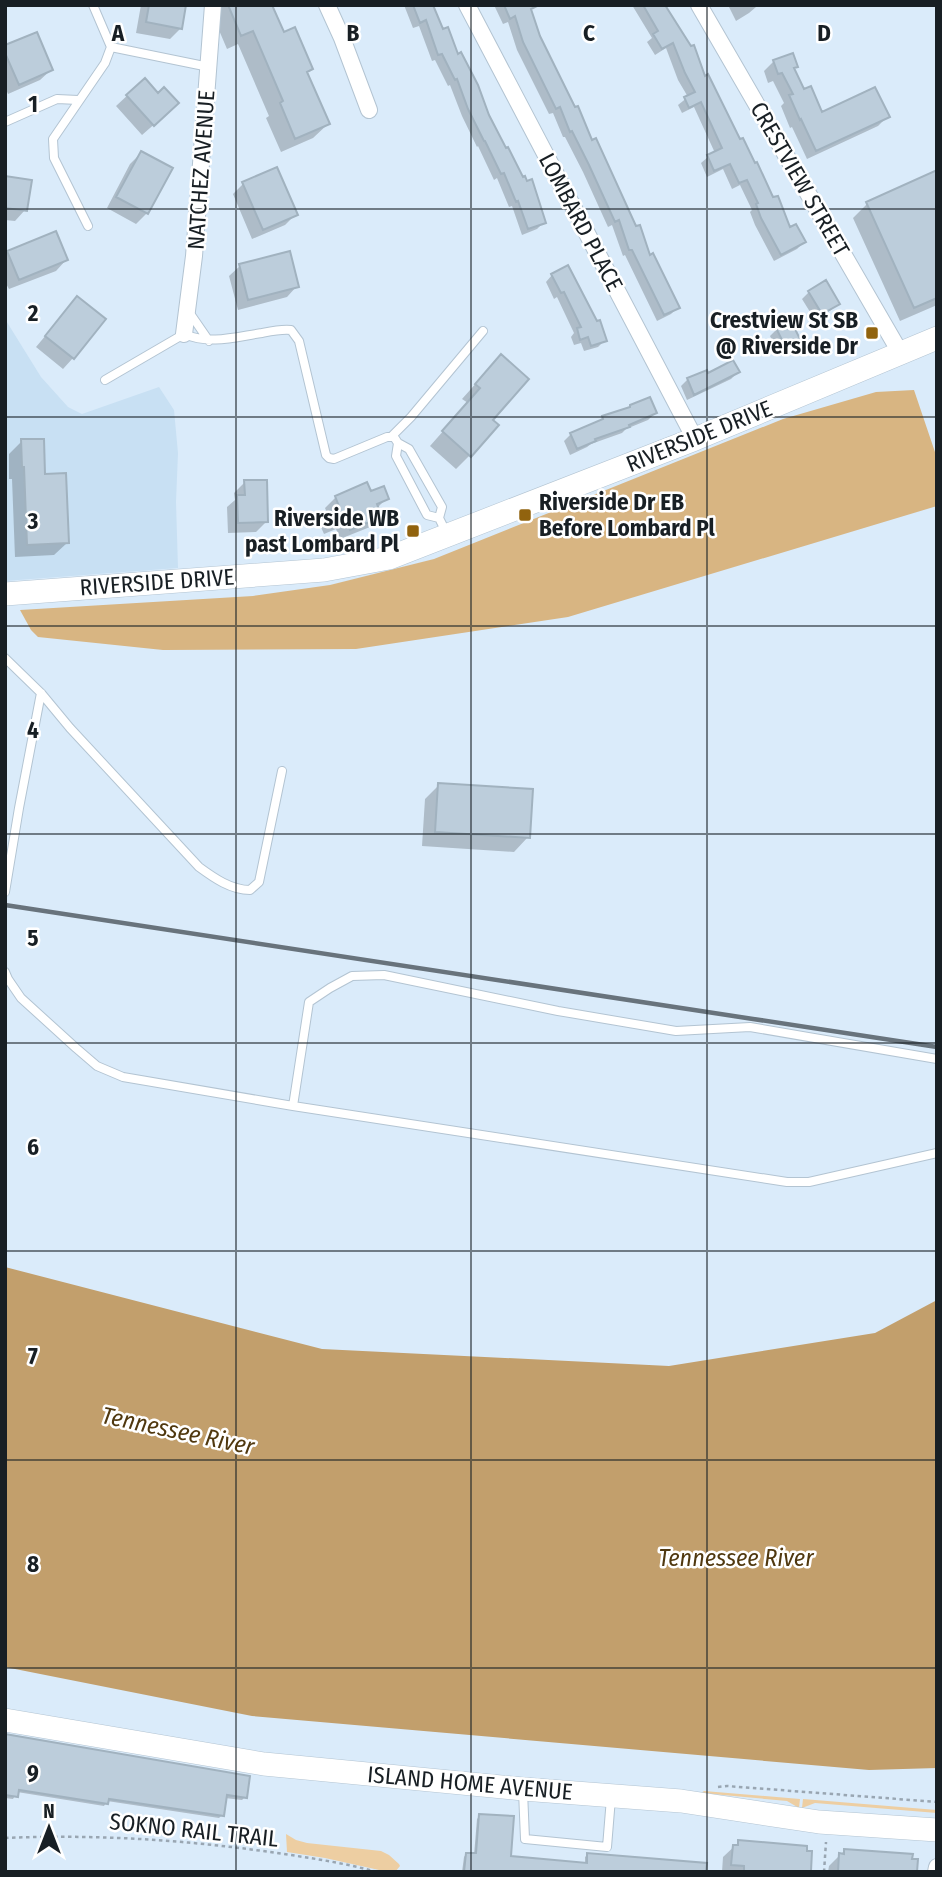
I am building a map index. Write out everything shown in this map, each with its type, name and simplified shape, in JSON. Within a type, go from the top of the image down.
[{"type":"street","name":"NATCHEZ AVENUE","points":[[184,334],[195,243],[213,5]]},
{"type":"street","points":[[327,5],[369,110]]},
{"type":"street","name":"LOMBARD PLACE","points":[[467,5],[695,439]]},
{"type":"street","name":"CRESTVIEW STREET","points":[[699,5],[901,354]]},
{"type":"street","name":"RIVERSIDE DRIVE","points":[[5,594],[324,570],[389,558],[443,526],[695,439],[937,338]]},
{"type":"street","name":"ISLAND HOME AVENUE","points":[[5,1720],[264,1765],[681,1801],[810,1821],[937,1830]]},
{"type":"street","points":[[936,1872],[937,1867]]},
{"type":"lane","points":[[88,226],[54,158],[53,139],[105,63],[111,47],[93,5]]},
{"type":"lane","points":[[111,47],[209,66]]},
{"type":"lane","points":[[5,122],[57,99],[78,100]]},
{"type":"lane","points":[[187,310],[209,341]]},
{"type":"lane","points":[[106,380],[184,334],[197,340],[209,341],[291,330],[299,341],[322,444],[326,455],[334,459],[395,440],[483,331]]},
{"type":"lane","points":[[395,440],[409,449],[442,507],[443,526]]},
{"type":"lane","points":[[395,440],[396,456],[427,515],[443,526]]},
{"type":"lane","points":[[5,657],[199,867],[216,879],[240,890],[250,890],[259,881],[282,771]]},
{"type":"lane","points":[[5,892],[41,693]]},
{"type":"lane","points":[[5,972],[21,998],[97,1066],[123,1077],[787,1182],[809,1182],[937,1153]]},
{"type":"lane","points":[[293,1106],[309,1003],[352,976],[384,975],[558,1012],[676,1031],[750,1027],[937,1059]]},
{"type":"lane","points":[[523,1789],[526,1839],[607,1847],[611,1795]]},
{"type":"path","points":[[718,1787],[937,1802]]},
{"type":"path","name":"SOKNO RAIL TRAIL","points":[[5,1838],[97,1836],[213,1844],[309,1858],[377,1872]]},
{"type":"path","points":[[824,1872],[827,1839]]},
{"type":"shaded area","points":[[5,319],[41,377],[68,407],[82,414],[159,387],[174,410],[178,453],[178,568],[5,581]]},
{"type":"shaded area","points":[[914,390],[937,458],[937,506],[568,617],[356,649],[163,650],[38,637],[20,610],[253,596],[330,585],[434,559],[783,419],[876,392]]},
{"type":"shaded area","points":[[704,1791],[800,1799],[799,1808],[787,1801],[701,1793]]},
{"type":"shaded area","points":[[803,1799],[937,1810],[937,1813],[815,1803],[802,1808]]},
{"type":"shaded area","points":[[286,1834],[307,1843],[381,1851],[400,1866],[395,1872],[388,1872],[287,1852]]},
{"type":"water","name":"Tennessee River","points":[[5,1267],[322,1349],[669,1366],[875,1333],[937,1300],[937,1768],[869,1770],[252,1716],[5,1667]]},
{"type":"building","points":[[149,5],[186,5],[182,29],[146,22]]},
{"type":"building","points":[[228,5],[272,5],[284,32],[295,27],[313,69],[307,72],[330,124],[295,139],[280,103],[283,101],[253,31],[241,36]]},
{"type":"building","points":[[413,5],[433,5],[443,29],[448,27],[458,54],[461,52],[478,85],[489,115],[506,148],[508,147],[523,177],[525,176],[527,181],[532,179],[546,223],[528,229],[518,201],[516,202],[504,173],[501,174],[468,109],[457,79],[455,80],[442,54],[438,55],[426,20],[420,23]]},
{"type":"building","points":[[504,5],[539,5],[531,9],[540,36],[575,107],[578,106],[592,140],[596,138],[636,226],[640,225],[650,255],[653,253],[680,308],[664,315],[632,250],[629,250],[619,220],[615,222],[572,131],[570,132],[560,107],[556,109],[523,42],[515,16],[510,19]]},
{"type":"building","points":[[643,5],[665,5],[691,46],[694,45],[705,76],[708,74],[740,139],[743,138],[755,163],[757,162],[773,197],[778,196],[790,227],[796,224],[806,242],[781,255],[761,218],[756,204],[758,203],[747,180],[739,183],[730,164],[714,171],[707,155],[722,148],[701,102],[689,108],[684,97],[695,92],[673,43],[662,49],[653,34],[658,31]]},
{"type":"building","points":[[37,32],[53,70],[19,85],[5,53],[5,45]]},
{"type":"building","points":[[793,53],[798,67],[794,68],[804,89],[811,86],[822,112],[875,87],[890,117],[816,151],[789,95],[793,94],[782,73],[778,74],[773,60]]},
{"type":"building","points":[[145,78],[158,93],[164,87],[179,103],[154,126],[126,95]]},
{"type":"building","points":[[141,151],[173,168],[148,214],[116,197]]},
{"type":"building","points":[[277,167],[298,215],[263,230],[242,182]]},
{"type":"building","points":[[937,170],[937,298],[914,308],[866,202]]},
{"type":"building","points":[[5,176],[32,180],[27,211],[5,208]]},
{"type":"building","points":[[56,231],[68,260],[19,280],[7,251]]},
{"type":"building","points":[[290,251],[299,287],[248,300],[239,264]]},
{"type":"building","points":[[568,265],[597,321],[600,320],[607,341],[591,346],[588,337],[580,340],[577,328],[581,327],[564,292],[561,293],[551,274]]},
{"type":"building","points":[[826,280],[840,304],[822,314],[808,291]]},
{"type":"building","points":[[77,296],[106,319],[74,359],[45,336]]},
{"type":"building","points":[[791,321],[801,341],[786,348],[776,328]]},
{"type":"building","points":[[501,354],[529,379],[493,420],[499,425],[471,457],[442,431],[480,388],[475,384]]},
{"type":"building","points":[[733,360],[740,372],[694,395],[687,378],[707,370],[708,373]]},
{"type":"building","points":[[650,397],[657,413],[577,449],[570,433],[603,419],[602,416]]},
{"type":"building","points":[[21,439],[44,439],[45,474],[66,473],[69,543],[27,545]]},
{"type":"building","points":[[244,480],[267,480],[268,522],[238,523],[237,495],[245,495]]},
{"type":"building","points":[[367,482],[371,491],[384,486],[389,499],[377,504],[382,517],[350,530],[346,520],[334,524],[330,513],[340,509],[335,496]]},
{"type":"building","points":[[438,783],[533,789],[530,838],[435,832]]},
{"type":"building","points":[[5,1734],[250,1776],[247,1798],[227,1795],[224,1816],[109,1799],[108,1804],[19,1790],[18,1797],[5,1795]]},
{"type":"building","points":[[479,1814],[514,1816],[511,1856],[587,1863],[587,1853],[707,1863],[706,1872],[464,1872],[466,1853],[476,1853]]},
{"type":"building","points":[[738,1840],[807,1846],[807,1851],[812,1851],[811,1871],[744,1872],[744,1866],[731,1865],[733,1845],[738,1845]]},
{"type":"building","points":[[844,1849],[913,1854],[912,1859],[918,1859],[917,1872],[838,1872],[839,1853],[844,1854]]},
{"type":"railway","points":[[5,905],[937,1047]]},
{"type":"place","name":"Crestview St SB @ Riverside Dr","points":[[872,333]]},
{"type":"place","name":"Riverside Dr EB Before Lombard Pl","points":[[525,515]]},
{"type":"place","name":"Riverside WB past Lombard Pl","points":[[413,531]]}]
